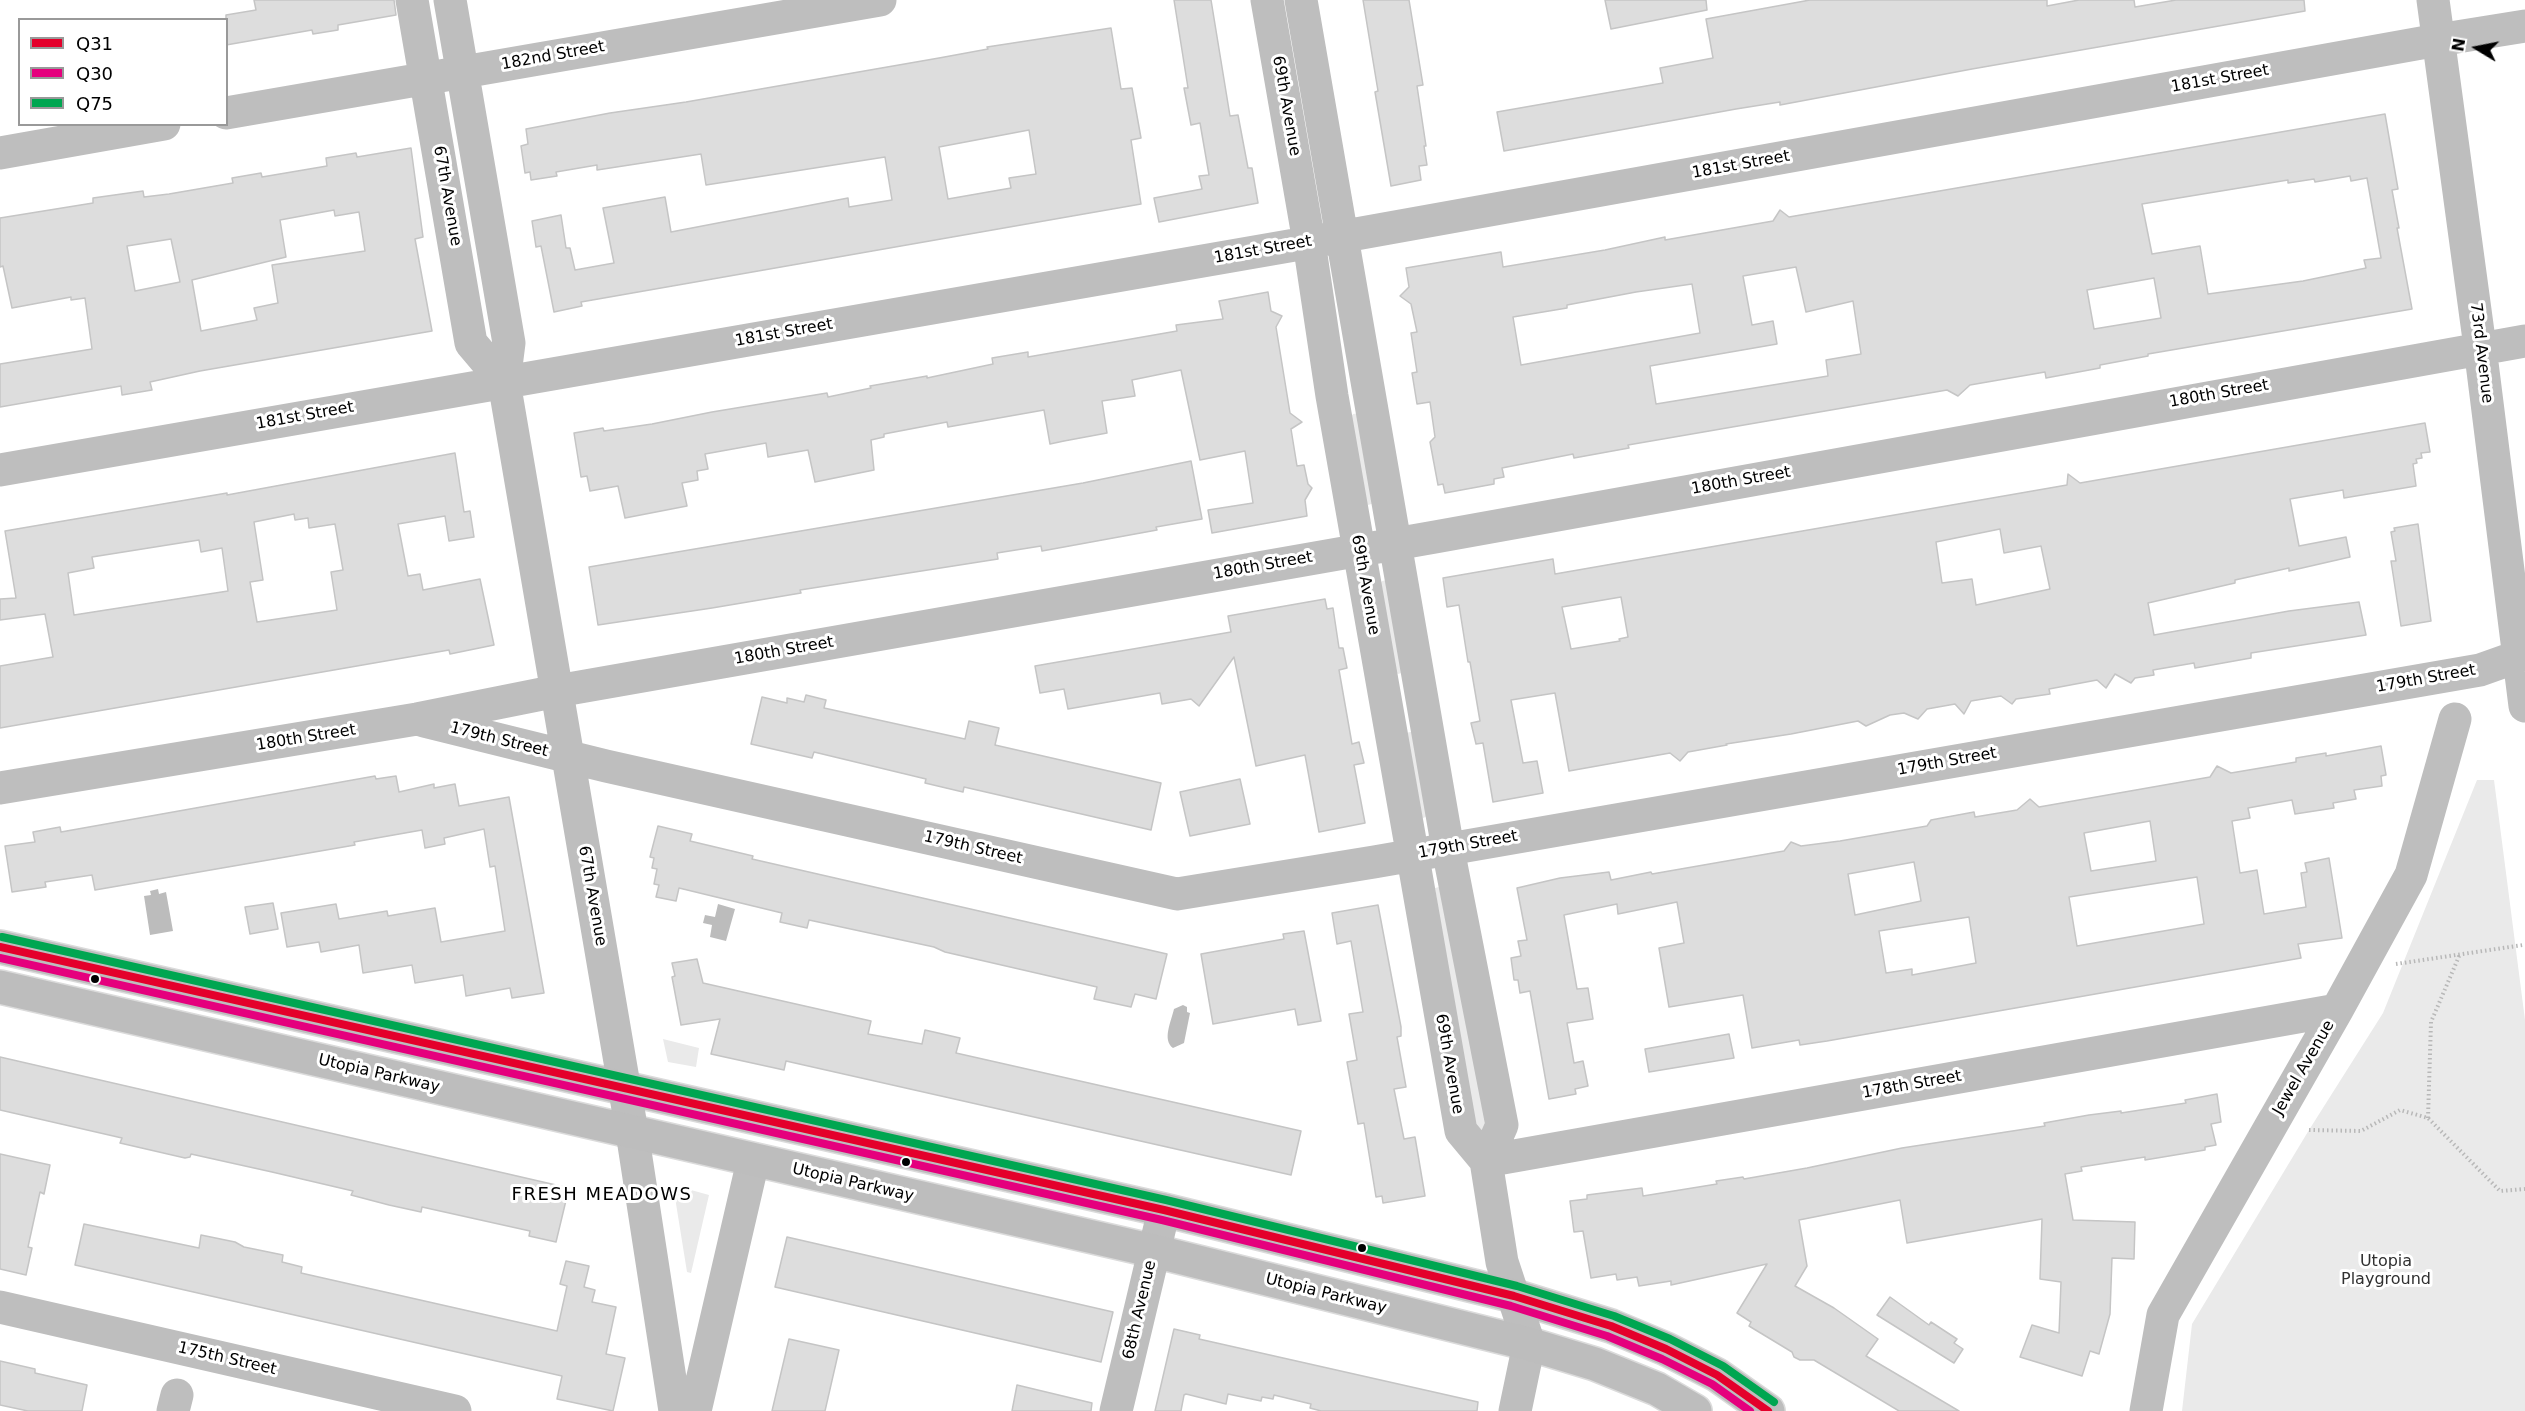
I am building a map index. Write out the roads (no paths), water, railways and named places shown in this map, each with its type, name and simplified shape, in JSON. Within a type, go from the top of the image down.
[{"type":"main road","points":[[0,947],[1164,1210],[1514,1296],[1611,1326],[1666,1349],[1717,1375],[1768,1411]]},
{"type":"main road","name":"Utopia Parkway","points":[[0,987],[1154,1251],[1529,1344],[1595,1364],[1657,1389],[1695,1411]]},
{"type":"street","name":"67th Avenue","points":[[412,0],[471,343],[504,382]]},
{"type":"street","name":"67th Avenue","points":[[450,0],[509,343],[504,382],[633,1132],[675,1411]]},
{"type":"street","name":"182nd Street","points":[[228,114],[880,0]]},
{"type":"street","name":"69th Avenue","points":[[1267,0],[1309,242],[1332,396],[1461,1131],[1486,1161],[1502,1125],[1448,849],[1301,0]]},
{"type":"street","name":"73rd Avenue","points":[[2433,0],[2522,655],[2525,706]]},
{"type":"street","name":"181st Street","points":[[0,470],[1341,237],[2438,40],[2525,27]]},
{"type":"street","points":[[1283,89],[1316,85]]},
{"type":"street","points":[[0,153],[153,126]]},
{"type":"street","name":"180th Street","points":[[0,788],[417,719],[556,691],[1396,543],[2480,347],[2525,341]]},
{"type":"street","points":[[1332,396],[1368,388]]},
{"type":"street","name":"179th Street","points":[[417,719],[568,757],[1177,894],[2480,670],[2522,655]]},
{"type":"street","points":[[1384,699],[1421,692]]},
{"type":"street","name":"Jewel Avenue","points":[[2146,1411],[2163,1315],[2337,1010],[2411,875],[2455,720]]},
{"type":"street","name":"178th Street","points":[[1486,1161],[2337,1010]]},
{"type":"street","points":[[695,1411],[753,1161]]},
{"type":"street","points":[[1486,1161],[1502,1262],[1529,1344],[1515,1411]]},
{"type":"street","name":"68th Avenue","points":[[1116,1411],[1164,1210]]},
{"type":"street","name":"175th Street","points":[[0,1307],[455,1411]]},
{"type":"district","name":"FRESH MEADOWS","points":[[602,1195]]},
{"type":"park label","name":"Utopia Playground","points":[[2386,1271]]}]
